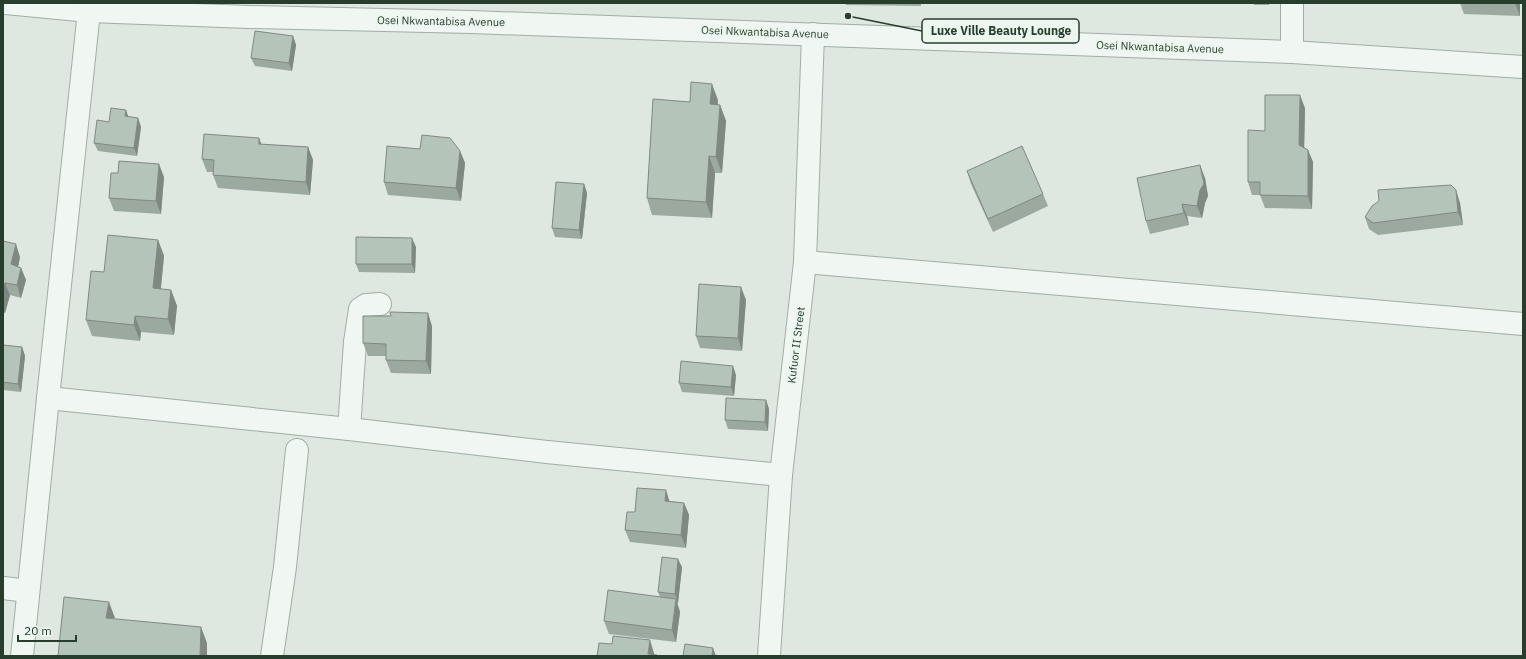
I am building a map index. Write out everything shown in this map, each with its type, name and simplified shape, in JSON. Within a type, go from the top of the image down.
[{"type":"street","name":"Osei Nkwantabisa Avenue","points":[[6,3],[89,11],[250,10],[471,22],[1292,52],[1523,67]]},
{"type":"street","points":[[1292,3],[1292,52]]},
{"type":"street","points":[[22,656],[89,11]]},
{"type":"street","name":"Kufuor II Street","points":[[768,656],[781,475],[805,262],[813,34]]},
{"type":"street","points":[[805,262],[1523,324]]},
{"type":"street","points":[[349,429],[355,342],[360,309],[366,305],[380,304]]},
{"type":"street","points":[[48,398],[349,429],[547,452],[781,475]]},
{"type":"street","points":[[272,656],[285,567],[297,450]]},
{"type":"street","points":[[3,588],[28,591]]},
{"type":"building","points":[[255,31],[293,36],[289,63],[251,58]]},
{"type":"building","points":[[691,82],[712,84],[710,104],[720,105],[716,157],[709,156],[706,202],[647,198],[653,99],[690,102]]},
{"type":"building","points":[[1265,95],[1300,95],[1299,145],[1308,150],[1308,196],[1260,195],[1260,182],[1248,182],[1248,130],[1265,131]]},
{"type":"building","points":[[111,108],[126,110],[125,116],[138,118],[134,148],[94,143],[97,120],[109,122]]},
{"type":"building","points":[[204,134],[259,138],[259,144],[308,147],[306,182],[213,175],[214,160],[202,159]]},
{"type":"building","points":[[422,135],[450,138],[460,151],[456,188],[384,182],[387,146],[420,149]]},
{"type":"building","points":[[1022,146],[1043,194],[988,219],[967,171]]},
{"type":"building","points":[[119,161],[159,164],[156,201],[109,198],[111,173],[118,173]]},
{"type":"building","points":[[1200,165],[1204,184],[1200,190],[1197,206],[1182,204],[1184,213],[1146,221],[1137,178]]},
{"type":"building","points":[[556,182],[584,184],[579,230],[552,228]]},
{"type":"building","points":[[1451,185],[1456,190],[1458,212],[1373,223],[1365,217],[1372,206],[1379,201],[1378,190]]},
{"type":"building","points":[[108,235],[158,240],[153,288],[171,290],[168,319],[135,316],[134,325],[86,320],[91,271],[104,272]]},
{"type":"building","points":[[356,237],[412,238],[412,264],[356,264]]},
{"type":"building","points":[[3,241],[16,244],[11,264],[21,268],[17,285],[5,283],[3,290]]},
{"type":"building","points":[[699,284],[741,287],[738,338],[696,336]]},
{"type":"building","points":[[390,312],[428,313],[426,361],[386,360],[386,344],[363,343],[363,316],[391,316]]},
{"type":"building","points":[[3,345],[22,347],[18,384],[3,382]]},
{"type":"building","points":[[681,361],[733,366],[731,387],[679,383]]},
{"type":"building","points":[[726,398],[766,400],[765,422],[725,420]]},
{"type":"building","points":[[637,488],[666,490],[665,501],[684,503],[681,535],[625,530],[627,512],[635,512]]},
{"type":"building","points":[[662,557],[678,559],[675,594],[658,592]]},
{"type":"building","points":[[608,590],[676,599],[672,630],[604,621]]},
{"type":"building","points":[[64,597],[109,602],[106,618],[201,627],[200,656],[58,656]]},
{"type":"building","points":[[613,636],[650,640],[648,654],[657,656],[597,656],[599,643],[612,644]]},
{"type":"building","points":[[685,644],[713,648],[712,655],[722,656],[683,656]]},
{"type":"place","name":"Luxe Ville Beauty Lounge","points":[[848,16]]}]
